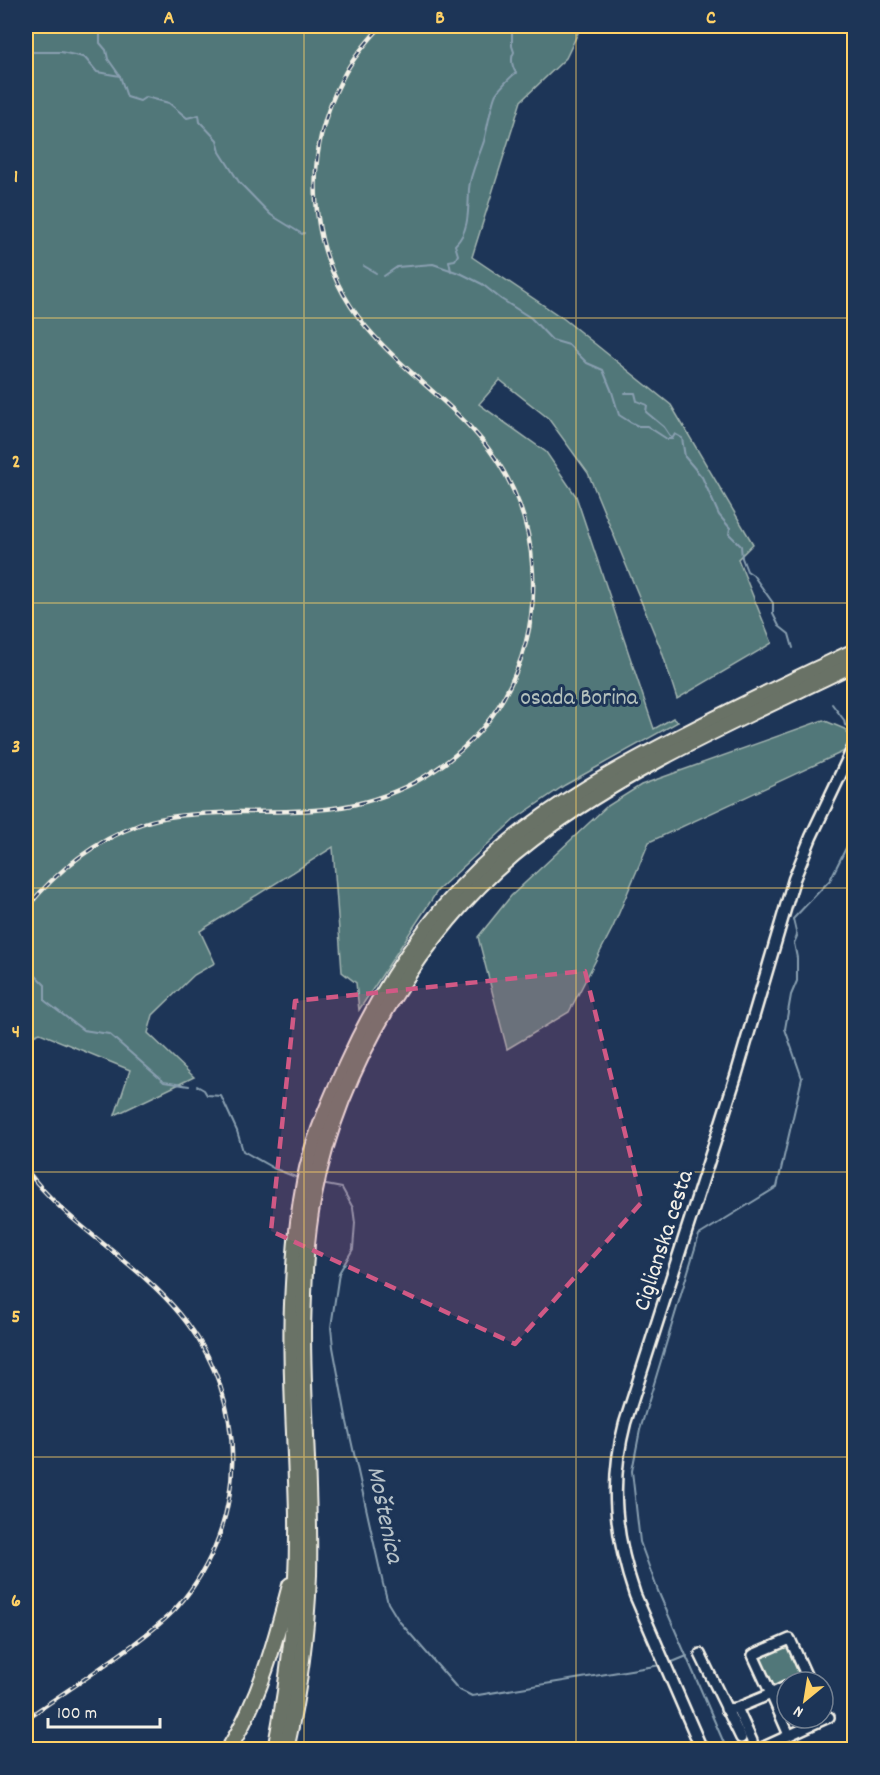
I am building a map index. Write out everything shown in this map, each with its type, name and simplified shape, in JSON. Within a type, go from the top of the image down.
[{"type":"main road","points":[[275,1749],[286,1688],[296,1590],[296,1458],[291,1336],[293,1276],[314,1168],[337,1084],[357,1040],[389,981],[422,933],[478,870],[522,833],[562,804],[616,770],[697,727],[855,651]]},
{"type":"main road","points":[[314,1168],[324,1152],[348,1087],[369,1043],[401,986],[444,924],[495,871],[570,813],[632,775],[702,738],[855,664]]},
{"type":"main road","points":[[286,1749],[303,1655],[309,1574],[309,1485],[303,1333],[308,1196]]},
{"type":"main road","points":[[228,1749],[265,1675],[297,1560]]},
{"type":"street","name":"Ciglianska cesta","points":[[702,1749],[634,1596],[623,1555],[615,1497],[620,1444],[736,1076],[794,879],[811,837],[855,746]]},
{"type":"street","points":[[789,1735],[753,1655],[790,1639],[804,1670]]},
{"type":"street","points":[[700,1654],[741,1738]]},
{"type":"street","points":[[726,1708],[737,1708],[775,1692]]},
{"type":"street","points":[[737,1708],[752,1741],[752,1749]]},
{"type":"street","points":[[757,1749],[800,1730]]},
{"type":"highlighted area","points":[[585,971],[642,1202],[515,1344],[271,1231],[295,1001]]},
{"type":"green space","name":"osada Borina","points":[[26,26],[576,26],[578,33],[566,58],[521,101],[472,257],[564,319],[671,405],[753,544],[738,559],[772,643],[677,699],[662,652],[588,473],[548,418],[500,380],[479,404],[546,452],[576,496],[654,729],[673,718],[678,722],[565,785],[515,819],[438,890],[359,1010],[356,983],[342,972],[333,847],[200,931],[215,963],[194,975],[153,1015],[148,1033],[194,1077],[115,1115],[130,1070],[40,1033],[26,1039]]},
{"type":"green space","points":[[823,720],[847,730],[849,749],[649,842],[613,927],[569,1012],[507,1049],[478,937],[511,896],[606,807],[641,785]]},
{"type":"green space","points":[[786,1645],[790,1647],[800,1670],[775,1670],[775,1688],[770,1686],[759,1661],[761,1656]]},
{"type":"waterway","points":[[94,26],[100,33],[100,43],[106,50],[108,59],[120,76]]},
{"type":"waterway","points":[[451,271],[449,261],[455,260],[458,255],[455,245],[466,226],[471,177],[484,141],[495,96],[516,73],[512,62],[514,52],[512,31]]},
{"type":"waterway","points":[[26,52],[61,52],[85,58],[97,72],[120,76],[127,97],[140,101],[146,97],[169,103],[187,118],[199,115],[200,122],[217,140],[220,152],[239,182],[271,215],[302,234],[304,233]]},
{"type":"waterway","points":[[384,276],[397,267],[433,264],[482,284],[531,318],[552,340],[569,345],[587,363],[603,370],[619,415],[638,426],[647,426],[667,439],[672,439],[675,434],[682,438],[685,457],[702,477],[719,515],[730,528],[729,534],[741,546],[742,558],[747,571],[753,575],[773,603],[773,614],[779,626],[789,634],[793,648]]},
{"type":"waterway","points":[[364,266],[376,273]]},
{"type":"waterway","points":[[625,393],[635,393],[637,401],[647,405],[646,412],[664,427],[672,439]]},
{"type":"waterway","points":[[832,704],[845,725],[854,729]]},
{"type":"waterway","points":[[727,1750],[658,1591],[640,1542],[632,1471],[640,1430],[699,1235],[777,1187],[802,1078],[785,1029],[791,995],[797,981],[797,958],[794,943],[797,936],[793,919],[830,880],[854,832]]},
{"type":"waterway","name":"Moštenica","points":[[26,966],[45,985],[45,1001],[83,1030],[109,1034],[164,1082],[189,1086]]},
{"type":"waterway","name":"Moštenica","points":[[197,1086],[207,1095],[221,1096],[237,1131],[243,1151],[273,1168],[298,1178]]},
{"type":"waterway","name":"Moštenica","points":[[321,1184],[342,1188],[353,1208],[355,1223],[353,1249],[339,1273],[331,1327],[333,1347],[383,1584],[388,1603],[399,1621],[458,1689],[472,1696],[661,1665]]},
{"type":"waterway","name":"Moštenica","points":[[670,1663],[687,1656]]},
{"type":"railway","points":[[26,909],[50,882],[92,848],[124,831],[153,820],[190,815],[334,808],[364,802],[406,787],[445,763],[478,733],[504,697],[518,667],[527,635],[532,603],[533,570],[529,538],[520,506],[506,476],[488,448],[462,418],[375,337],[353,309],[336,279],[324,247],[317,213],[316,179],[319,145],[328,112],[342,79],[355,58],[381,26]]},
{"type":"railway","points":[[26,1169],[61,1208],[143,1276],[180,1314],[203,1347],[219,1383],[229,1421],[232,1460],[229,1499],[219,1537],[202,1573],[178,1606],[134,1644],[26,1719]]}]
